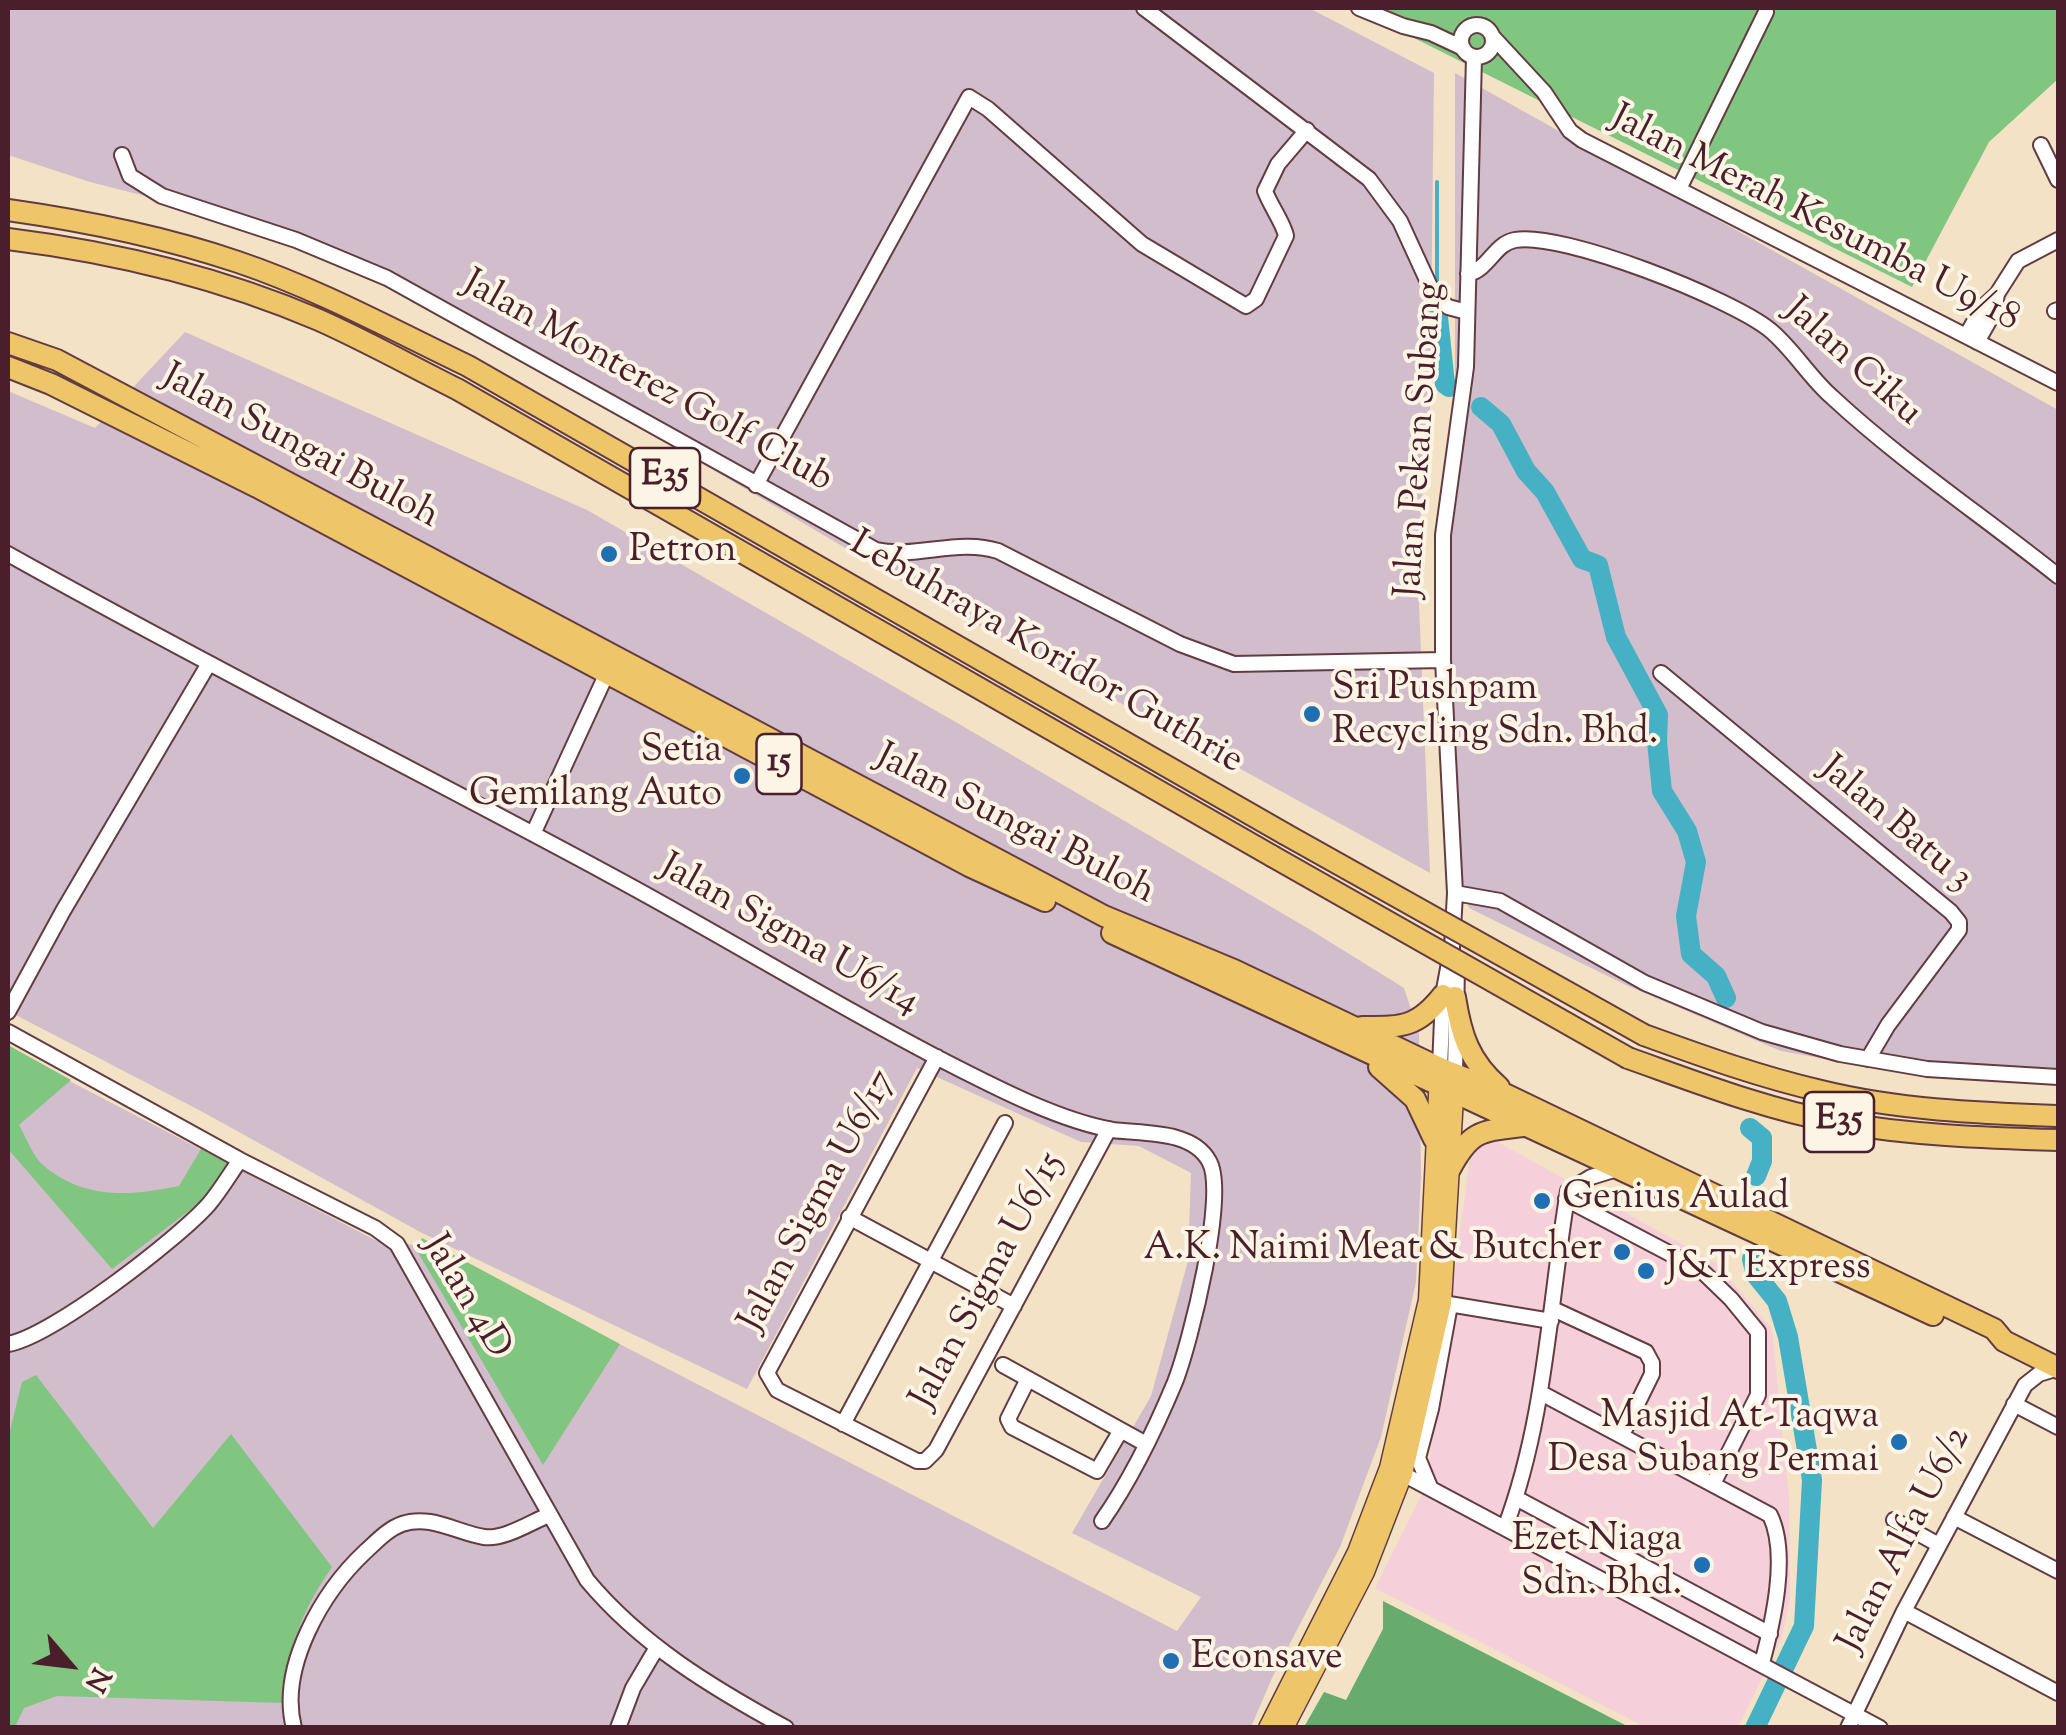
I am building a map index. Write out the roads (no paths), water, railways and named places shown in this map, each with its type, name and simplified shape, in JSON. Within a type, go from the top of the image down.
[{"type":"highway","name":"Lebuhraya Koridor Guthrie","points":[[8,210],[83,221],[204,251],[344,306],[468,366],[1644,1035],[1727,1066],[1824,1092],[1946,1111],[2058,1116]]},
{"type":"highway","name":"Lebuhraya Koridor Guthrie","points":[[8,238],[78,247],[198,278],[318,320],[457,388],[1628,1058],[1731,1094],[1833,1121],[1947,1137],[2058,1140]]},
{"type":"highway","name":"Jalan Sungai Buloh","points":[[8,343],[57,360],[1104,916],[1355,1026],[1525,1126],[1988,1340],[2009,1343]]},
{"type":"highway","name":"Jalan Sungai Buloh","points":[[8,367],[51,384],[257,486],[969,866],[1371,1056],[1507,1095],[1994,1329],[2009,1343],[2058,1368]]},
{"type":"highway","points":[[1355,1026],[1408,1024],[1449,996],[1468,1052],[1507,1095]]},
{"type":"highway","points":[[1371,1056],[1415,1099],[1434,1139]]},
{"type":"highway","points":[[1450,1169],[1473,1136],[1484,1130],[1525,1126]]},
{"type":"main road","points":[[1268,1728],[1357,1552],[1389,1468],[1428,1300],[1434,1139],[1447,1080]]},
{"type":"main road","points":[[1284,1728],[1365,1572],[1404,1474],[1446,1304],[1450,1169],[1447,1080]]},
{"type":"street","points":[[1144,8],[1360,171],[1383,194],[1400,221],[1432,293],[1448,307],[1467,312]]},
{"type":"street","points":[[1359,8],[1403,26],[1511,59]]},
{"type":"street","points":[[1679,189],[1766,12]]},
{"type":"street","points":[[1476,25],[1483,26],[1493,37],[1492,45],[1471,48],[1476,25]]},
{"type":"street","name":"Jalan Merah Kesumba U9/18","points":[[1493,37],[1544,92],[1576,136],[2058,383]]},
{"type":"street","name":"Jalan Pekan Subang","points":[[1447,1080],[1449,996],[1457,967],[1452,948],[1455,894],[1443,660],[1442,535],[1462,414],[1471,48]]},
{"type":"street","points":[[756,485],[968,97],[988,109],[1142,244],[1246,306],[1256,299],[1286,236],[1265,191],[1278,164],[1307,130]]},
{"type":"street","points":[[2041,145],[2058,180]]},
{"type":"street","name":"Jalan Monterez Golf Club","points":[[122,155],[130,176],[162,196],[296,240],[387,278],[876,550],[896,552],[973,545],[998,550],[1180,644],[1234,664],[1443,660]]},
{"type":"street","name":"Jalan Ciku","points":[[1468,274],[1482,268],[1503,244],[1548,240],[1682,285],[1739,311],[1769,330],[1828,394],[1872,431],[2058,576]]},
{"type":"street","points":[[1972,339],[1982,308],[2018,260],[2058,240]]},
{"type":"street","name":"Jalan Sigma U6/14","points":[[8,554],[208,665],[534,834],[937,1057],[1054,1112],[1108,1129],[1164,1135],[1189,1143],[1208,1158],[1216,1181],[1211,1239],[1177,1377],[1146,1444],[1102,1521]]},
{"type":"street","points":[[8,1012],[62,911],[208,665]]},
{"type":"street","points":[[534,834],[607,673]]},
{"type":"street","name":"Jalan Batu 3","points":[[1661,673],[1951,912],[1958,922],[1959,930],[1868,1058]]},
{"type":"street","points":[[1455,894],[1500,901],[1645,983],[1762,1032],[1926,1069],[2058,1076]]},
{"type":"street","name":"Jalan 4D","points":[[8,1032],[240,1160],[375,1228],[397,1244],[587,1580],[656,1649],[786,1728]]},
{"type":"street","name":"Jalan Sigma U6/17","points":[[843,1424],[777,1390],[768,1380],[769,1365],[937,1057]]},
{"type":"street","points":[[843,1424],[1005,1123]]},
{"type":"street","name":"Jalan Sigma U6/15","points":[[843,1424],[917,1461],[924,1461],[936,1450],[1108,1129]]},
{"type":"street","points":[[8,1344],[64,1320],[180,1231],[209,1204],[240,1160]]},
{"type":"street","points":[[1505,1528],[1542,1392],[1568,1191],[1618,1169]]},
{"type":"street","points":[[1566,1199],[1702,1270],[1758,1332],[1758,1395],[1713,1484]]},
{"type":"street","points":[[849,1217],[1014,1306]]},
{"type":"street","points":[[1432,1490],[1418,1458],[1431,1409],[1446,1304],[1552,1315],[1646,1352],[1652,1374],[1622,1435]]},
{"type":"street","points":[[2009,1343],[2023,1363],[2024,1385]]},
{"type":"street","points":[[1003,1365],[1146,1444]]},
{"type":"street","points":[[2024,1385],[2058,1368]]},
{"type":"street","points":[[1028,1379],[1008,1419],[1012,1426],[1098,1472],[1121,1430]]},
{"type":"street","name":"Jalan Alfa U6/2","points":[[1852,1721],[1904,1612],[2024,1385]]},
{"type":"street","points":[[1542,1392],[1770,1515],[1778,1532],[1774,1621],[1767,1666]]},
{"type":"street","points":[[2014,1404],[2058,1428]]},
{"type":"street","points":[[1404,1474],[1789,1678],[1852,1721],[1880,1728]]},
{"type":"street","points":[[1516,1498],[1770,1634]]},
{"type":"street","points":[[294,1728],[291,1703],[305,1635],[336,1582],[383,1535],[402,1524],[420,1521],[486,1538],[549,1515]]},
{"type":"street","points":[[1954,1517],[2058,1571]]},
{"type":"street","points":[[1894,1520],[1939,1544]]},
{"type":"street","points":[[1904,1612],[2058,1693]]},
{"type":"street","points":[[618,1728],[633,1688],[656,1649]]},
{"type":"waterway","points":[[1437,182],[1437,283]]},
{"type":"waterway","points":[[1438,317],[1445,384],[1449,387]]},
{"type":"waterway","points":[[1481,407],[1501,424],[1582,559],[1598,565],[1616,637],[1658,715],[1662,791],[1687,831],[1696,862],[1686,916],[1691,954],[1716,976],[1726,998]]},
{"type":"waterway","points":[[1750,1128],[1762,1138],[1762,1161],[1756,1176]]},
{"type":"waterway","points":[[1752,1259],[1756,1275],[1777,1301],[1788,1337],[1812,1480],[1804,1626],[1755,1728]]},
{"type":"place","name":"Petron","points":[[609,554]]},
{"type":"place","name":"Sri Pushpam Recycling Sdn. Bhd.","points":[[1312,714]]},
{"type":"place","name":"Setia Gemilang Auto","points":[[742,776]]},
{"type":"place","name":"Genius Aulad","points":[[1542,1201]]},
{"type":"place","name":"A.K. Naimi Meat & Butcher","points":[[1622,1252]]},
{"type":"place","name":"J&T Express","points":[[1646,1271]]},
{"type":"place","name":"Masjid At-Taqwa Desa Subang Permai","points":[[1899,1442]]},
{"type":"place","name":"Ezet Niaga Sdn. Bhd.","points":[[1702,1565]]},
{"type":"place","name":"Econsave","points":[[1171,1661]]}]
